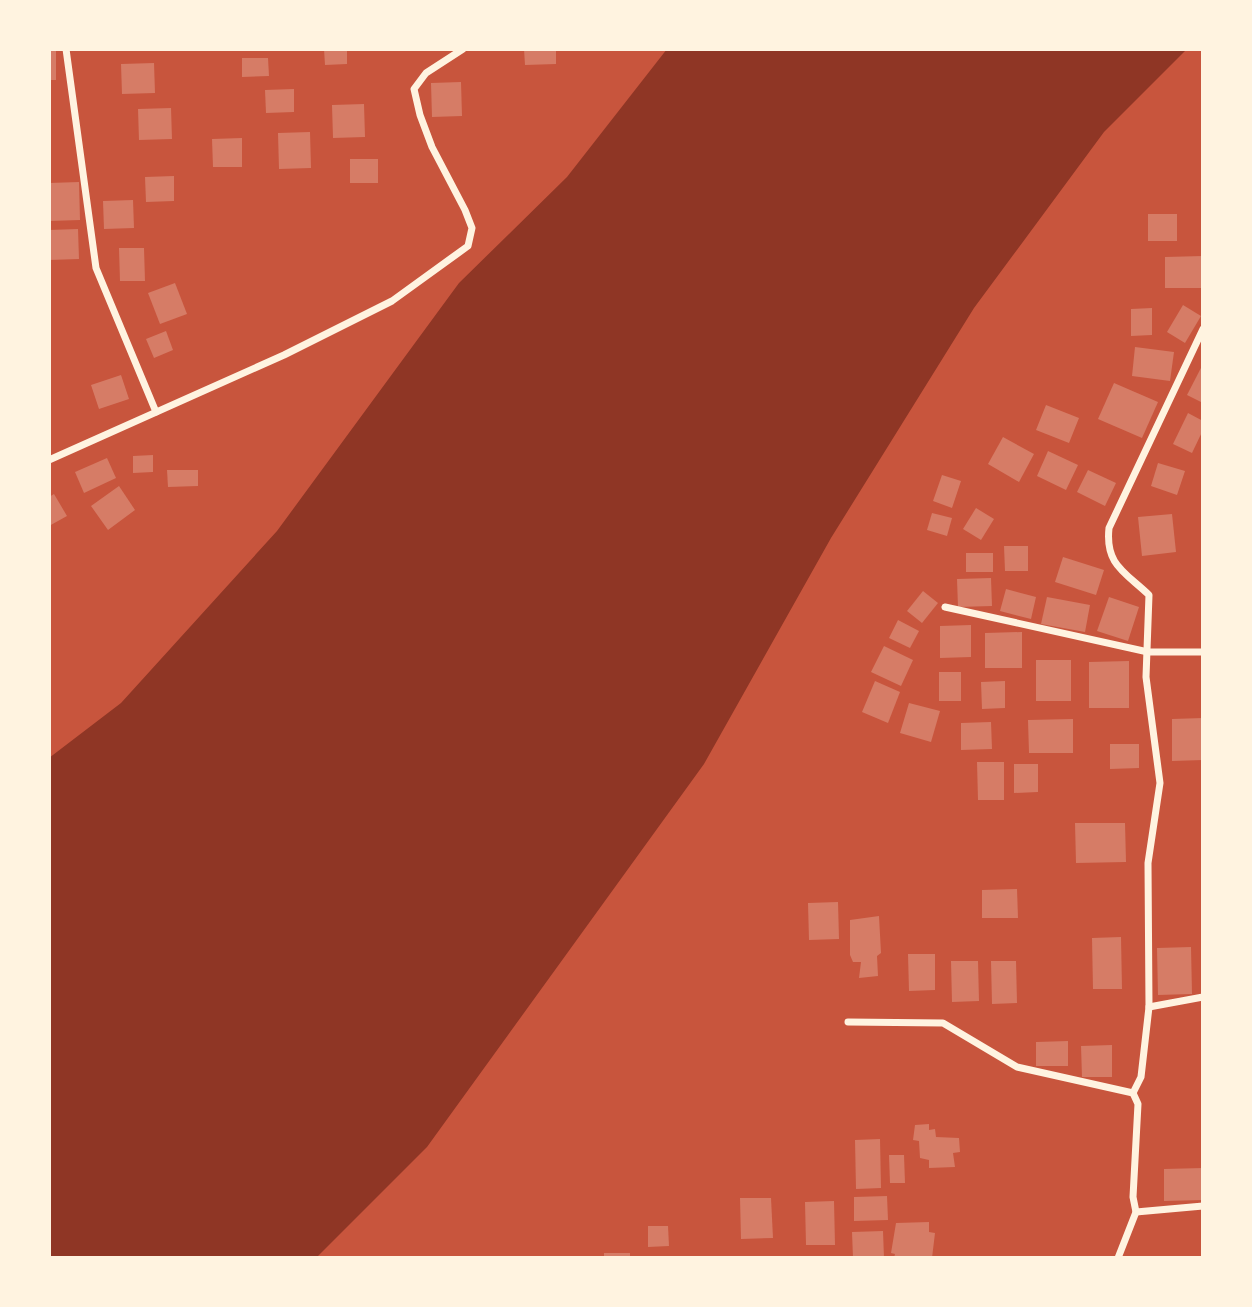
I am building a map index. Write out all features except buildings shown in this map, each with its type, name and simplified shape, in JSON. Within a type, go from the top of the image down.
[{"type":"street","points":[[66,49],[96,268],[156,412]]},
{"type":"street","points":[[49,460],[284,355],[392,301],[468,246],[472,228],[466,210],[432,147],[414,89],[426,74],[463,49]]},
{"type":"street","points":[[1133,1093],[1141,1077],[1149,1007],[1148,863],[1160,783],[1146,677],[1149,595],[1112,560],[1108,545],[1109,528],[1203,329]]},
{"type":"street","points":[[945,607],[1148,652],[1203,652]]},
{"type":"street","points":[[1149,1007],[1203,997]]},
{"type":"street","points":[[848,1022],[943,1023],[1017,1067],[1133,1093]]},
{"type":"street","points":[[1118,1258],[1136,1212],[1133,1197],[1138,1104],[1133,1093]]},
{"type":"street","points":[[1136,1212],[1203,1206]]},
{"type":"shaded area","points":[[667,49],[1187,49],[1104,132],[974,308],[831,538],[704,764],[427,1147],[316,1258],[49,1258],[49,758],[121,703],[277,531],[459,283],[567,177]]}]
